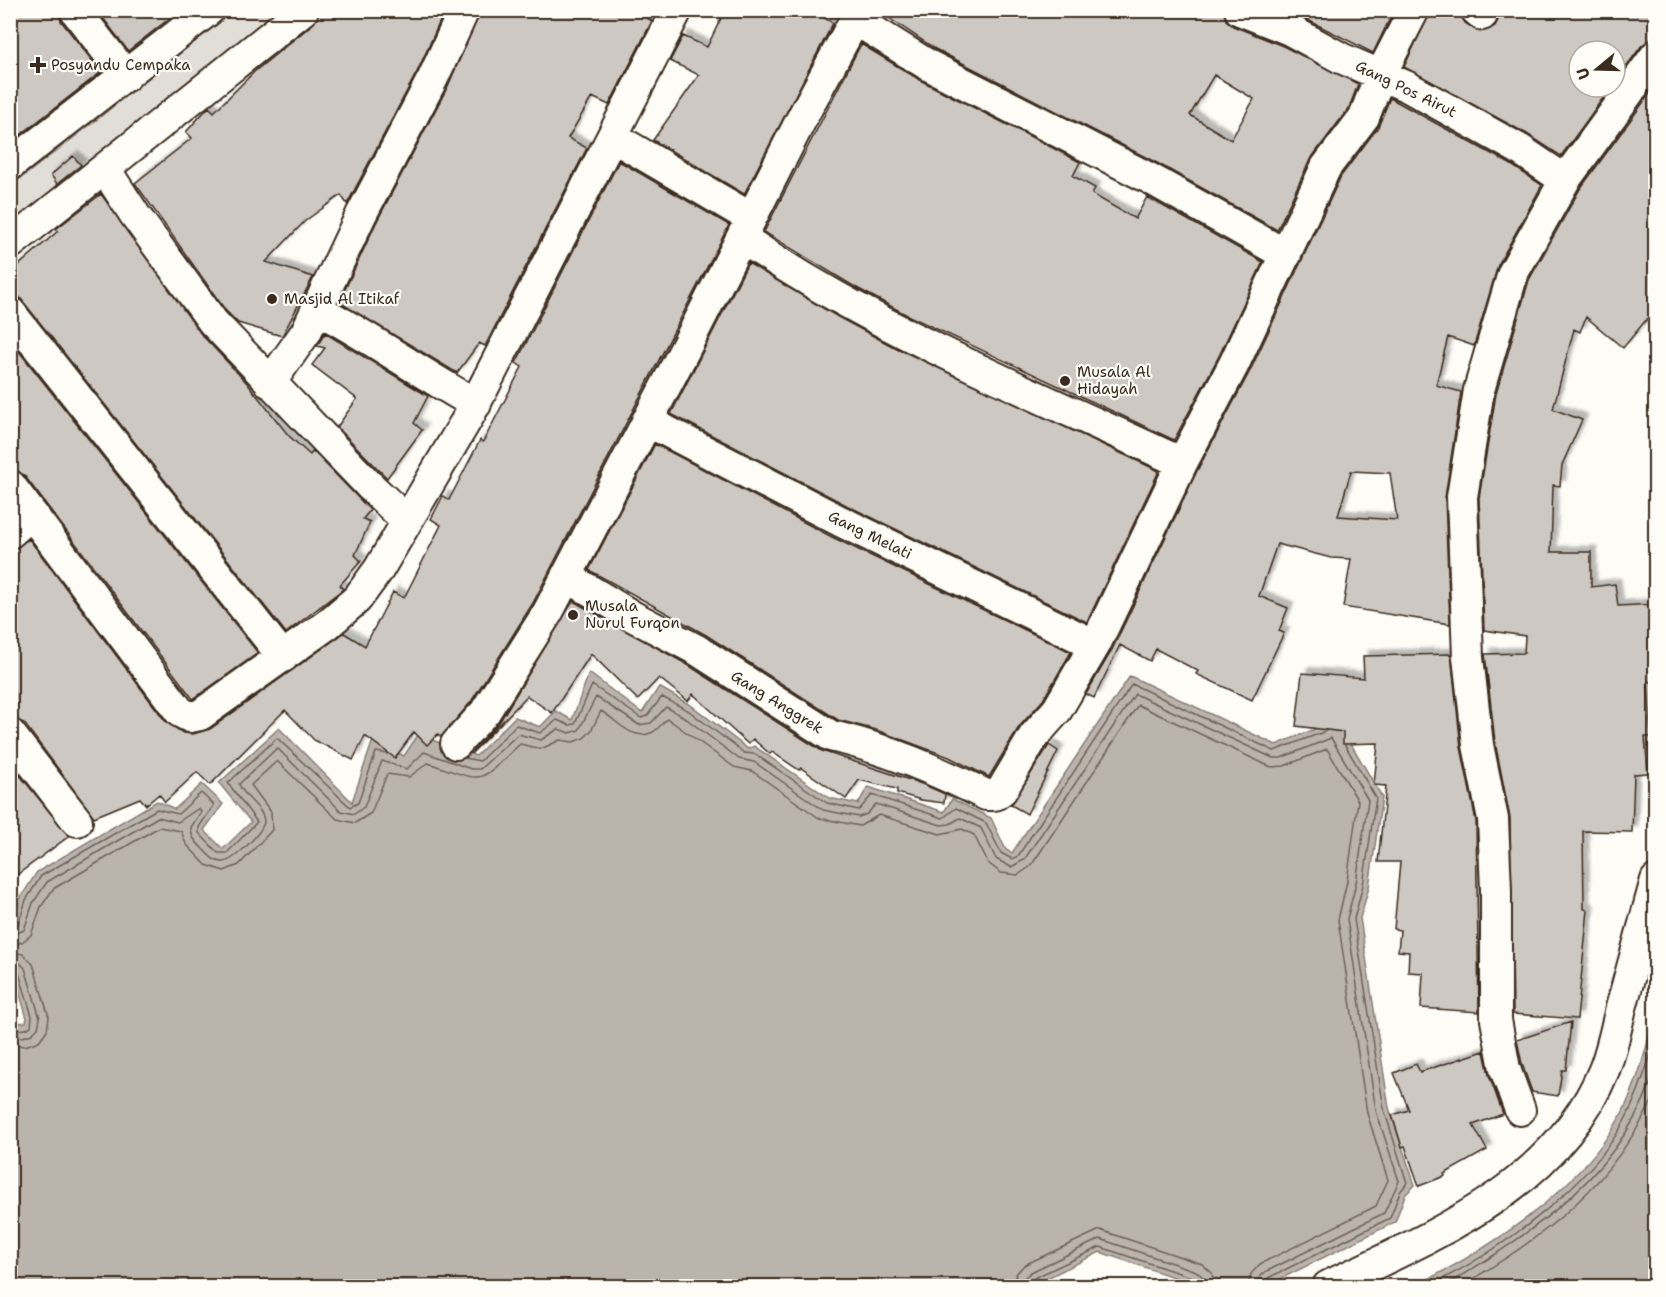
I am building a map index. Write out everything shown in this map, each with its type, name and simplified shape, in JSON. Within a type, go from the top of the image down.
[{"type":"street","points":[[75,10],[126,76]]},
{"type":"street","points":[[10,165],[208,10]]},
{"type":"street","points":[[10,244],[303,10]]},
{"type":"street","points":[[270,383],[306,332],[464,10]]},
{"type":"street","points":[[10,485],[21,523],[180,712],[190,717],[200,715],[283,657],[357,599],[379,569],[476,404],[677,10]]},
{"type":"street","name":"Gang Pos Airut","points":[[1240,10],[1290,30],[1380,76],[1408,87],[1460,115],[1565,180]]},
{"type":"street","points":[[1095,645],[1182,463],[1287,255],[1326,167],[1364,117],[1380,76],[1414,10]]},
{"type":"street","points":[[456,744],[485,712],[548,612],[858,16],[928,65],[1149,178],[1287,255]]},
{"type":"street","points":[[1520,1110],[1505,1069],[1496,1020],[1497,890],[1493,819],[1478,744],[1468,657],[1462,497],[1479,390],[1513,273],[1565,180],[1656,55]]},
{"type":"street","points":[[613,137],[746,228],[786,268],[948,354],[1182,463]]},
{"type":"street","points":[[105,169],[135,215],[213,322],[369,485],[408,521]]},
{"type":"street","points":[[317,309],[345,324],[428,378],[476,404]]},
{"type":"street","points":[[10,312],[283,657]]},
{"type":"street","name":"Gang Melati","points":[[647,421],[840,521],[1095,645]]},
{"type":"street","name":"Gang Anggrek","points":[[566,576],[634,617],[697,650],[831,736],[857,742],[936,770],[986,795],[995,795],[1002,790],[1034,736],[1057,710],[1095,645]]},
{"type":"street","points":[[10,734],[77,821]]},
{"type":"street","points":[[1328,1287],[1442,1232],[1499,1195],[1544,1160],[1579,1119],[1605,1069],[1656,880]]},
{"type":"shaded area","points":[[231,11],[291,11],[11,227],[11,186]]},
{"type":"water","points":[[589,673],[642,713],[659,687],[692,706],[748,749],[754,746],[829,798],[858,804],[868,787],[944,812],[952,799],[991,818],[1006,850],[1012,853],[1130,676],[1276,745],[1337,720],[1382,797],[1369,887],[1360,918],[1389,1108],[1415,1185],[1405,1195],[1395,1222],[1266,1286],[1200,1286],[1100,1252],[1031,1286],[11,1286],[10,1011],[19,1023],[26,1022],[27,1018],[11,964],[11,931],[21,897],[37,872],[157,801],[175,809],[202,784],[223,804],[204,830],[223,849],[251,822],[219,783],[279,728],[352,802],[373,740],[404,756],[418,735],[476,756],[515,717],[540,727],[556,711],[572,720]]},
{"type":"water","points":[[1655,1013],[1655,1286],[1414,1286],[1501,1237],[1556,1194],[1580,1170],[1602,1144],[1626,1105],[1641,1066]]},
{"type":"building","points":[[10,10],[58,10],[61,21],[101,72],[10,143]]},
{"type":"building","points":[[97,10],[180,10],[128,51]]},
{"type":"building","points":[[320,10],[445,10],[418,70],[347,204],[341,195],[305,221],[266,262],[313,277],[282,336],[238,323],[226,311],[135,183],[192,138],[186,132],[209,107],[214,112],[254,72],[314,23]]},
{"type":"building","points":[[481,10],[634,10],[652,21],[609,105],[592,97],[568,138],[587,148],[485,346],[479,343],[457,373],[339,302],[376,223],[448,86]]},
{"type":"building","points":[[725,10],[811,10],[833,23],[744,194],[653,140],[699,75],[670,61],[683,36],[707,47]]},
{"type":"building","points":[[877,10],[1223,10],[1226,20],[1233,26],[1283,46],[1358,84],[1349,108],[1310,160],[1277,230],[1157,163],[937,50]],"holes":[[[1214,75],[1254,99],[1231,140],[1190,115]]]},
{"type":"building","points":[[1288,10],[1394,10],[1373,53]]},
{"type":"building","points":[[1431,10],[1459,10],[1465,23],[1480,32],[1495,26],[1499,18],[1498,10],[1656,10],[1656,38],[1642,45],[1627,66],[1627,39],[1567,39],[1567,99],[1602,99],[1561,156],[1527,134],[1404,67]]},
{"type":"building","points":[[861,44],[920,80],[1080,162],[1073,176],[1095,188],[1092,194],[1135,219],[1147,197],[1263,262],[1219,356],[1174,440],[909,316],[855,287],[764,232]]},
{"type":"building","points":[[1656,85],[1656,308],[1623,348],[1586,317],[1580,332],[1574,329],[1553,409],[1582,420],[1562,465],[1560,486],[1553,485],[1551,552],[1591,552],[1591,587],[1615,584],[1618,606],[1656,604],[1656,650],[1652,651],[1655,681],[1648,682],[1651,737],[1645,737],[1648,773],[1634,774],[1632,832],[1583,831],[1584,909],[1588,910],[1577,1019],[1513,1014],[1510,818],[1495,742],[1485,654],[1524,653],[1525,636],[1484,630],[1479,498],[1496,394],[1529,280],[1580,189]]},
{"type":"building","points":[[1390,98],[1510,164],[1542,185],[1498,265],[1474,346],[1448,337],[1436,385],[1461,392],[1445,498],[1450,624],[1343,607],[1351,559],[1331,558],[1277,544],[1259,596],[1288,608],[1279,631],[1284,633],[1252,700],[1196,674],[1198,671],[1156,649],[1150,661],[1120,645],[1094,698],[1086,694],[1111,652],[1197,471],[1250,371],[1341,176],[1378,127]],"holes":[[[1351,471],[1390,473],[1397,520],[1338,516]]]},
{"type":"building","points":[[73,156],[81,165],[57,184],[51,175]]},
{"type":"building","points":[[619,161],[729,225],[533,603],[471,702],[441,737],[438,734],[427,745],[414,732],[395,758],[365,736],[353,760],[314,740],[285,710],[210,785],[197,772],[165,802],[159,794],[146,805],[140,798],[94,817],[24,723],[10,717],[10,550],[29,539],[166,722],[183,733],[193,734],[210,729],[344,633],[365,646],[393,592],[404,598],[441,525],[431,519],[443,496],[449,500],[480,440],[483,442],[522,367],[516,363]]},
{"type":"building","points":[[101,194],[201,334],[247,383],[289,436],[310,455],[313,451],[370,510],[363,519],[370,522],[355,555],[361,561],[340,585],[343,589],[286,633],[10,285],[10,273],[58,231],[56,229]]},
{"type":"building","points":[[748,263],[838,317],[894,347],[1159,471],[1087,622],[848,506],[671,414]]},
{"type":"building","points":[[325,333],[428,396],[414,423],[422,430],[387,478],[337,427],[357,399],[312,365],[325,348],[317,346]]},
{"type":"building","points":[[10,340],[258,653],[193,699],[24,475],[10,468]]},
{"type":"building","points":[[655,444],[832,537],[1071,652],[1043,700],[1019,727],[989,777],[949,757],[876,730],[838,720],[706,635],[589,570]]},
{"type":"building","points":[[573,601],[688,665],[822,751],[922,784],[945,794],[944,803],[921,800],[897,793],[897,789],[859,780],[846,799],[801,768],[799,770],[772,752],[770,754],[753,739],[748,744],[693,694],[688,701],[659,678],[638,700],[591,654],[552,713],[527,696],[471,754],[500,721]]},
{"type":"building","points":[[1451,654],[1461,747],[1476,821],[1479,1012],[1421,1008],[1423,973],[1408,972],[1409,952],[1398,951],[1400,930],[1394,929],[1400,862],[1378,862],[1386,786],[1374,785],[1378,743],[1343,744],[1343,732],[1296,726],[1302,673],[1364,678],[1363,656]]},
{"type":"building","points":[[1049,745],[1058,751],[1027,814],[1011,805]]},
{"type":"building","points":[[10,763],[69,836],[10,880]]},
{"type":"building","points":[[1571,1022],[1566,1070],[1562,1070],[1558,1096],[1532,1092],[1522,1064],[1517,1040]]},
{"type":"building","points":[[1484,1051],[1489,1075],[1503,1114],[1473,1125],[1487,1150],[1444,1174],[1445,1176],[1419,1186],[1405,1146],[1402,1147],[1392,1115],[1409,1110],[1394,1073],[1416,1064],[1420,1072]]},
{"type":"place","name":"Posyandu Cempaka","points":[[38,65]]},
{"type":"place","name":"Masjid Al Itikaf","points":[[272,299]]},
{"type":"place","name":"Musala Al Hidayah","points":[[1065,381]]},
{"type":"place","name":"Musala Nurul Furqon","points":[[573,615]]}]
